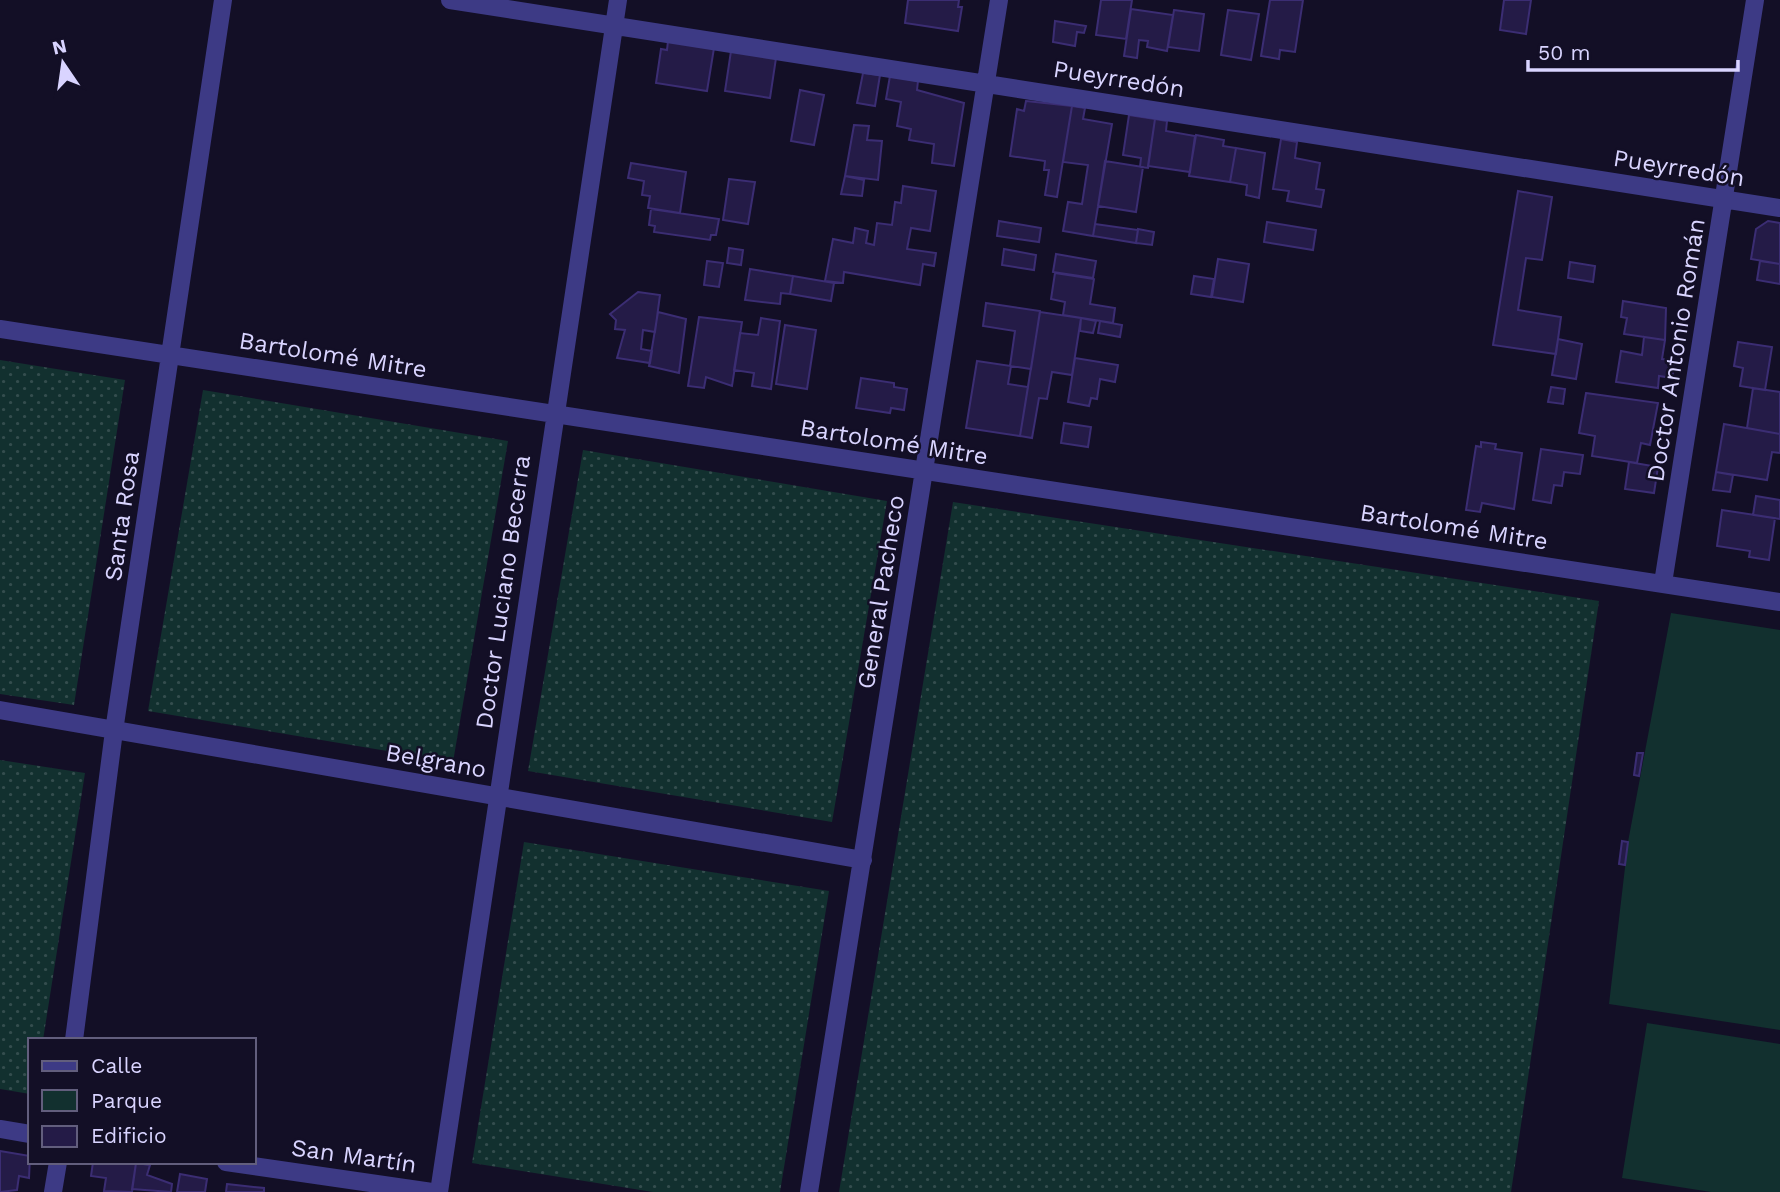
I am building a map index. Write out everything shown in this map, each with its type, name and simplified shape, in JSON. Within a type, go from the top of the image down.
[{"type":"street","name":"Santa Rosa","points":[[74,1038],[114,731],[223,0]]},
{"type":"street","name":"Pueyrredón","points":[[450,0],[1780,208]]},
{"type":"street","name":"Doctor Luciano Becerra","points":[[439,1192],[618,0]]},
{"type":"street","name":"General Pacheco","points":[[809,1192],[999,0]]},
{"type":"street","name":"Doctor Antonio Román","points":[[1663,583],[1755,0]]},
{"type":"street","name":"Bartolomé Mitre","points":[[0,329],[1780,602]]},
{"type":"street","name":"Belgrano","points":[[0,710],[863,860]]},
{"type":"street","points":[[0,1129],[28,1134]]},
{"type":"street","points":[[53,1192],[58,1164]]},
{"type":"street","name":"San Martín","points":[[240,1164],[432,1192]]},
{"type":"green space","points":[[0,360],[125,380],[74,705],[0,694]]},
{"type":"green space","points":[[203,390],[508,441],[453,762],[148,711]]},
{"type":"green space","points":[[583,450],[887,501],[832,822],[528,771]]},
{"type":"green space","points":[[953,502],[1599,601],[1511,1192],[839,1192]]},
{"type":"green space","points":[[1671,613],[1780,630],[1780,1030],[1609,1004],[1628,842]]},
{"type":"green space","points":[[0,760],[85,773],[43,1038],[28,1038],[28,1094],[0,1089]]},
{"type":"green space","points":[[524,842],[829,891],[780,1192],[653,1192],[472,1163]]},
{"type":"green space","points":[[1647,1023],[1780,1044],[1780,1192],[1711,1192],[1622,1178]]},
{"type":"building","points":[[908,0],[959,0],[958,7],[962,7],[958,31],[905,23]]},
{"type":"building","points":[[1101,0],[1132,0],[1126,39],[1096,35]]},
{"type":"building","points":[[1270,0],[1303,0],[1295,52],[1280,50],[1279,59],[1261,56]]},
{"type":"building","points":[[1504,0],[1531,0],[1526,34],[1500,30]]},
{"type":"building","points":[[1131,9],[1173,15],[1167,51],[1147,47],[1148,41],[1139,40],[1137,58],[1124,56]]},
{"type":"building","points":[[1174,10],[1204,14],[1199,51],[1168,47]]},
{"type":"building","points":[[1228,10],[1259,14],[1251,60],[1221,55]]},
{"type":"building","points":[[1055,21],[1086,26],[1084,33],[1077,32],[1075,46],[1053,42]]},
{"type":"building","points":[[668,41],[714,48],[707,91],[656,83],[661,49],[667,50]]},
{"type":"building","points":[[731,51],[776,58],[770,98],[725,91]]},
{"type":"building","points":[[863,73],[880,75],[875,106],[857,103]]},
{"type":"building","points":[[890,76],[918,81],[917,90],[964,103],[954,166],[932,163],[934,144],[909,140],[911,129],[897,126],[901,102],[886,99]]},
{"type":"building","points":[[800,90],[824,95],[814,145],[791,141]]},
{"type":"building","points":[[1026,101],[1072,106],[1057,197],[1045,195],[1049,170],[1044,170],[1045,161],[1010,156],[1017,109],[1024,111]]},
{"type":"building","points":[[1072,106],[1085,108],[1083,119],[1112,124],[1093,236],[1063,231],[1068,202],[1082,204],[1088,165],[1063,162]]},
{"type":"building","points":[[1129,115],[1155,119],[1148,168],[1140,167],[1141,158],[1123,155]]},
{"type":"building","points":[[1155,119],[1167,121],[1166,131],[1195,136],[1190,172],[1148,166]]},
{"type":"building","points":[[854,125],[869,126],[867,140],[882,141],[878,180],[845,176]]},
{"type":"building","points":[[1196,135],[1224,140],[1223,146],[1236,148],[1230,182],[1189,176]]},
{"type":"building","points":[[1281,139],[1297,142],[1295,158],[1320,163],[1316,189],[1324,190],[1321,207],[1287,201],[1289,191],[1273,189]]},
{"type":"building","points":[[1236,148],[1265,153],[1259,198],[1246,195],[1247,185],[1230,182]]},
{"type":"building","points":[[1105,161],[1143,167],[1136,212],[1098,206]]},
{"type":"building","points":[[631,163],[686,172],[680,213],[648,208],[650,196],[642,195],[644,181],[628,178]]},
{"type":"building","points":[[845,176],[864,180],[862,196],[841,194]]},
{"type":"building","points":[[729,179],[755,182],[748,224],[723,220]]},
{"type":"building","points":[[903,186],[936,191],[930,231],[911,228],[907,249],[936,253],[934,266],[923,264],[920,285],[844,272],[843,283],[825,281],[833,239],[853,243],[855,228],[868,231],[866,243],[874,245],[877,223],[892,225],[895,202],[901,203]]},
{"type":"building","points":[[1518,191],[1552,197],[1542,260],[1526,258],[1518,310],[1561,317],[1556,354],[1493,345]]},
{"type":"building","points":[[651,209],[719,219],[716,235],[711,235],[710,240],[654,232],[655,226],[649,225]]},
{"type":"building","points":[[999,221],[1041,228],[1039,242],[997,236]]},
{"type":"building","points":[[1768,221],[1780,223],[1780,264],[1751,259],[1756,229]]},
{"type":"building","points":[[1267,222],[1316,230],[1313,250],[1264,242]]},
{"type":"building","points":[[1095,224],[1138,230],[1136,243],[1093,236]]},
{"type":"building","points":[[1138,229],[1154,232],[1152,245],[1136,243]]},
{"type":"building","points":[[729,248],[743,250],[741,265],[727,263]]},
{"type":"building","points":[[1004,249],[1036,255],[1034,270],[1002,265]]},
{"type":"building","points":[[1056,254],[1096,261],[1093,278],[1053,272]]},
{"type":"building","points":[[1218,259],[1249,264],[1243,302],[1212,297]]},
{"type":"building","points":[[707,261],[723,263],[719,287],[704,285]]},
{"type":"building","points":[[1760,261],[1780,264],[1780,284],[1757,280]]},
{"type":"building","points":[[1570,262],[1595,266],[1593,282],[1568,278]]},
{"type":"building","points":[[750,269],[793,276],[790,294],[781,293],[780,304],[745,300]]},
{"type":"building","points":[[1055,273],[1094,279],[1090,304],[1115,308],[1113,323],[1063,315],[1065,302],[1051,299]]},
{"type":"building","points":[[793,276],[834,283],[831,301],[790,294]]},
{"type":"building","points":[[1194,276],[1214,279],[1211,297],[1191,294]]},
{"type":"building","points":[[638,292],[660,295],[655,332],[643,330],[641,349],[652,351],[650,363],[617,358],[625,330],[615,329],[616,320],[610,314]]},
{"type":"building","points":[[1623,301],[1666,308],[1665,340],[1624,334],[1627,318],[1621,317]]},
{"type":"building","points":[[986,303],[1040,311],[1031,369],[1010,366],[1015,331],[983,326]]},
{"type":"building","points":[[658,312],[686,319],[679,373],[649,366]]},
{"type":"building","points":[[1040,312],[1081,318],[1072,375],[1052,372],[1047,399],[1039,398],[1032,438],[1020,436]]},
{"type":"building","points":[[699,317],[742,322],[732,386],[706,377],[704,388],[688,386]]},
{"type":"building","points":[[761,318],[780,321],[771,389],[752,386],[754,373],[734,370],[740,333],[758,335]]},
{"type":"building","points":[[1081,318],[1096,321],[1093,333],[1080,331]]},
{"type":"building","points":[[1100,321],[1122,325],[1120,337],[1098,333]]},
{"type":"building","points":[[785,325],[816,330],[807,389],[776,384]]},
{"type":"building","points":[[1644,337],[1665,340],[1662,359],[1675,360],[1672,378],[1659,376],[1658,388],[1616,382],[1621,351],[1642,355]]},
{"type":"building","points":[[1558,339],[1582,344],[1576,379],[1552,375]]},
{"type":"building","points":[[1738,342],[1772,347],[1765,390],[1740,386],[1743,368],[1734,366]]},
{"type":"building","points":[[1075,358],[1118,365],[1115,382],[1100,379],[1097,399],[1091,398],[1089,406],[1068,402]]},
{"type":"building","points":[[977,361],[1011,366],[1008,384],[1028,387],[1020,436],[966,428]]},
{"type":"building","points":[[861,378],[894,383],[894,387],[907,389],[904,410],[891,408],[890,413],[856,408]]},
{"type":"building","points":[[1551,387],[1565,389],[1563,404],[1548,402]]},
{"type":"building","points":[[1753,388],[1780,392],[1780,434],[1747,428]]},
{"type":"building","points":[[1586,393],[1658,403],[1650,445],[1641,443],[1637,463],[1592,456],[1595,436],[1579,433]]},
{"type":"building","points":[[1064,423],[1091,427],[1088,447],[1061,443]]},
{"type":"building","points":[[1724,424],[1780,434],[1780,453],[1772,452],[1767,480],[1716,472]]},
{"type":"building","points":[[1481,442],[1496,444],[1495,449],[1522,453],[1514,509],[1482,503],[1480,512],[1466,510],[1476,446],[1481,447]]},
{"type":"building","points":[[1541,449],[1583,455],[1580,474],[1564,472],[1562,486],[1554,485],[1551,503],[1533,500]]},
{"type":"building","points":[[1629,462],[1658,467],[1654,493],[1625,489]]},
{"type":"building","points":[[1716,472],[1733,475],[1730,492],[1713,490]]},
{"type":"building","points":[[1756,496],[1780,500],[1780,519],[1753,515]]},
{"type":"building","points":[[1722,510],[1775,518],[1769,560],[1749,557],[1750,551],[1717,546]]},
{"type":"building","points":[[1637,753],[1643,753],[1639,776],[1634,775]]},
{"type":"building","points":[[1622,841],[1628,842],[1625,865],[1619,864]]},
{"type":"building","points":[[0,1151],[28,1156],[29,1178],[19,1176],[17,1190],[0,1192]]},
{"type":"building","points":[[93,1164],[136,1164],[132,1192],[104,1191],[106,1178],[91,1176]]},
{"type":"building","points":[[136,1164],[150,1165],[147,1175],[172,1184],[171,1192],[132,1189]]},
{"type":"building","points":[[180,1174],[207,1179],[205,1192],[177,1192]]},
{"type":"building","points":[[227,1184],[264,1188],[264,1192],[226,1192]]}]
